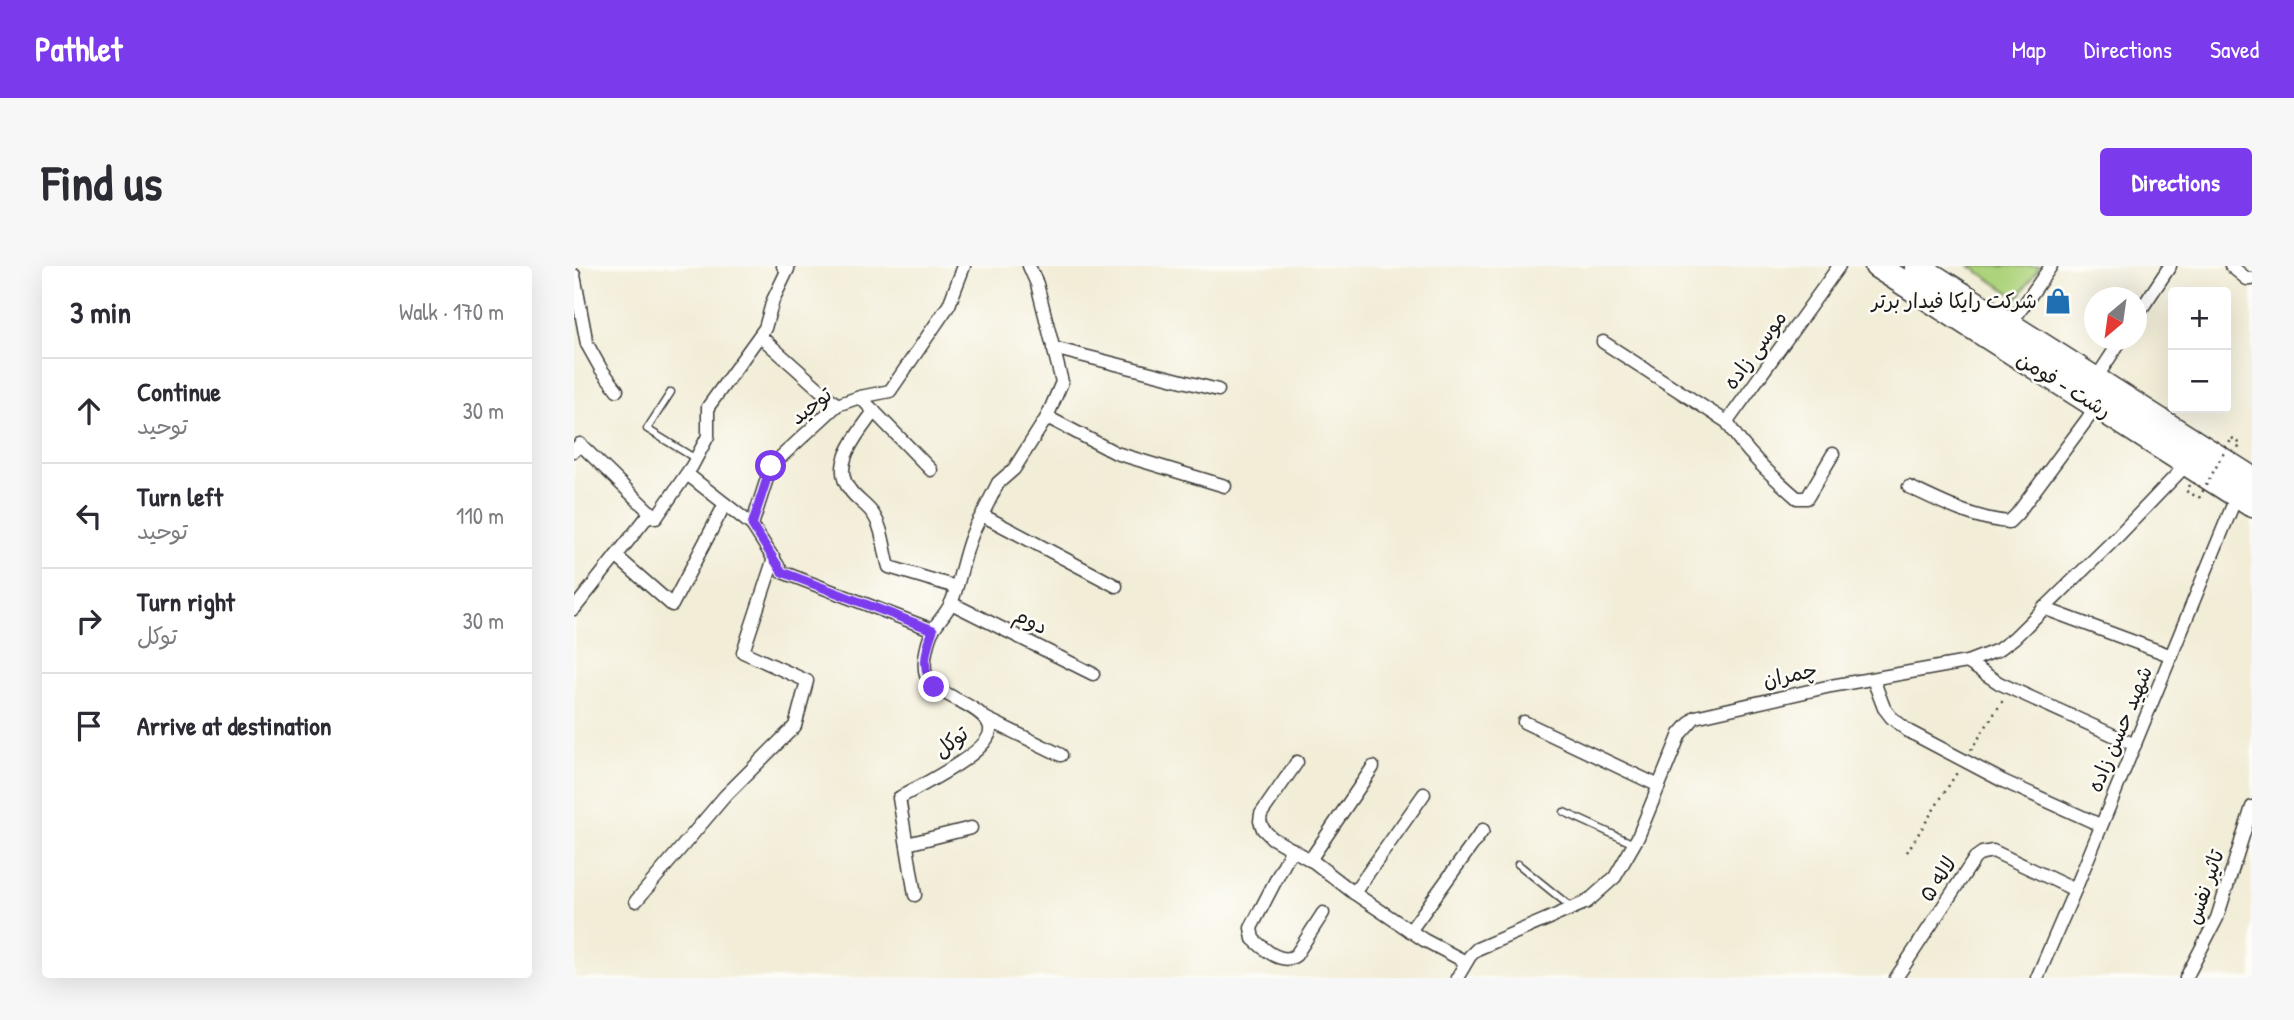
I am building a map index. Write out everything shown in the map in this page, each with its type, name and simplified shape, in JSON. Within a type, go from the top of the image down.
[{"type":"highway","name":"رشت - فومن","points":[[1877,266],[2187,464],[2247,493]]},
{"type":"highway","points":[[1917,266],[2095,380],[2247,493]]},
{"type":"street","points":[[574,451],[580,444],[656,517],[696,460],[708,436],[708,407],[765,328],[773,300],[788,269],[783,266]]},
{"type":"street","name":"توحید","points":[[752,525],[771,466],[837,405],[890,391],[949,305],[964,266]]},
{"type":"street","name":"توکل","points":[[915,895],[899,798],[962,762],[990,735],[990,726],[985,718],[930,682],[925,670],[933,630],[951,603],[971,531],[998,483],[1014,469],[1048,416],[1062,382],[1037,284],[1029,266]]},
{"type":"street","name":"موسی زاده","points":[[1727,422],[1839,266]]},
{"type":"street","points":[[2010,325],[2051,266]]},
{"type":"street","points":[[2147,302],[2170,266]]},
{"type":"street","points":[[2231,266],[2247,279],[2252,279]]},
{"type":"street","points":[[574,275],[587,344],[617,390]]},
{"type":"street","points":[[760,336],[837,405]]},
{"type":"street","points":[[1603,342],[1727,422],[1740,441],[1797,498],[1807,498],[1833,454]]},
{"type":"street","points":[[1053,348],[1218,390]]},
{"type":"street","points":[[2095,380],[2115,350]]},
{"type":"street","points":[[860,397],[931,470]]},
{"type":"street","points":[[1909,487],[1958,510],[1990,520],[2009,522],[2097,406]]},
{"type":"street","points":[[874,411],[847,449],[843,470],[847,488],[873,514],[880,527],[889,566],[956,587]]},
{"type":"street","points":[[1048,416],[1116,453],[1226,486]]},
{"type":"street","name":"چمران","points":[[1457,978],[1477,949],[1587,902],[1615,877],[1634,844],[1680,734],[1695,717],[1818,688],[1967,662],[1997,650],[2014,638],[2187,464]]},
{"type":"street","points":[[687,474],[752,525],[782,572],[933,630]]},
{"type":"street","name":"شهید حسن زاده","points":[[2037,978],[2172,656],[2247,493]]},
{"type":"street","points":[[616,556],[672,605],[725,504]]},
{"type":"street","points":[[574,609],[651,512]]},
{"type":"street","points":[[982,515],[1116,586]]},
{"type":"street","points":[[636,901],[725,796],[796,726],[807,681],[743,652],[774,558]]},
{"type":"street","name":"دوم","points":[[951,603],[1093,674]]},
{"type":"street","points":[[2043,608],[2172,656]]},
{"type":"street","points":[[1967,662],[1998,683],[2134,745]]},
{"type":"street","points":[[1873,679],[1884,708],[1891,718],[1908,731],[2003,781],[2100,825]]},
{"type":"street","points":[[985,718],[1061,755]]},
{"type":"street","points":[[1524,722],[1659,786]]},
{"type":"street","points":[[1297,762],[1261,814],[1263,829],[1272,838],[1310,860],[1410,930],[1466,962]]},
{"type":"street","points":[[1310,860],[1373,767]]},
{"type":"street","points":[[1354,893],[1424,794]]},
{"type":"street","name":"تاثیر نفس","points":[[2186,978],[2217,918],[2252,807]]},
{"type":"street","points":[[906,844],[971,828]]},
{"type":"street","points":[[1410,930],[1483,830]]},
{"type":"street","points":[[1292,849],[1251,928],[1253,939],[1282,959],[1291,959],[1323,913]]},
{"type":"street","name":"لاله ۵","points":[[1896,978],[1975,858],[1982,853],[1993,851],[2075,890]]},
{"type":"lane","points":[[671,392],[647,429],[696,460]]},
{"type":"lane","points":[[1564,812],[1634,844]]},
{"type":"lane","points":[[1518,864],[1573,909]]},
{"type":"path","points":[[2186,491],[2199,498],[2232,438],[2241,444]]},
{"type":"green space","points":[[1970,266],[2040,266],[2018,298]]},
{"type":"place","name":"شرکت رایکا فیدار برتر","points":[[2058,301]]},
{"type":"route","points":[[771,466],[752,525],[782,572],[933,630],[928,643],[925,670],[934,687]]}]
